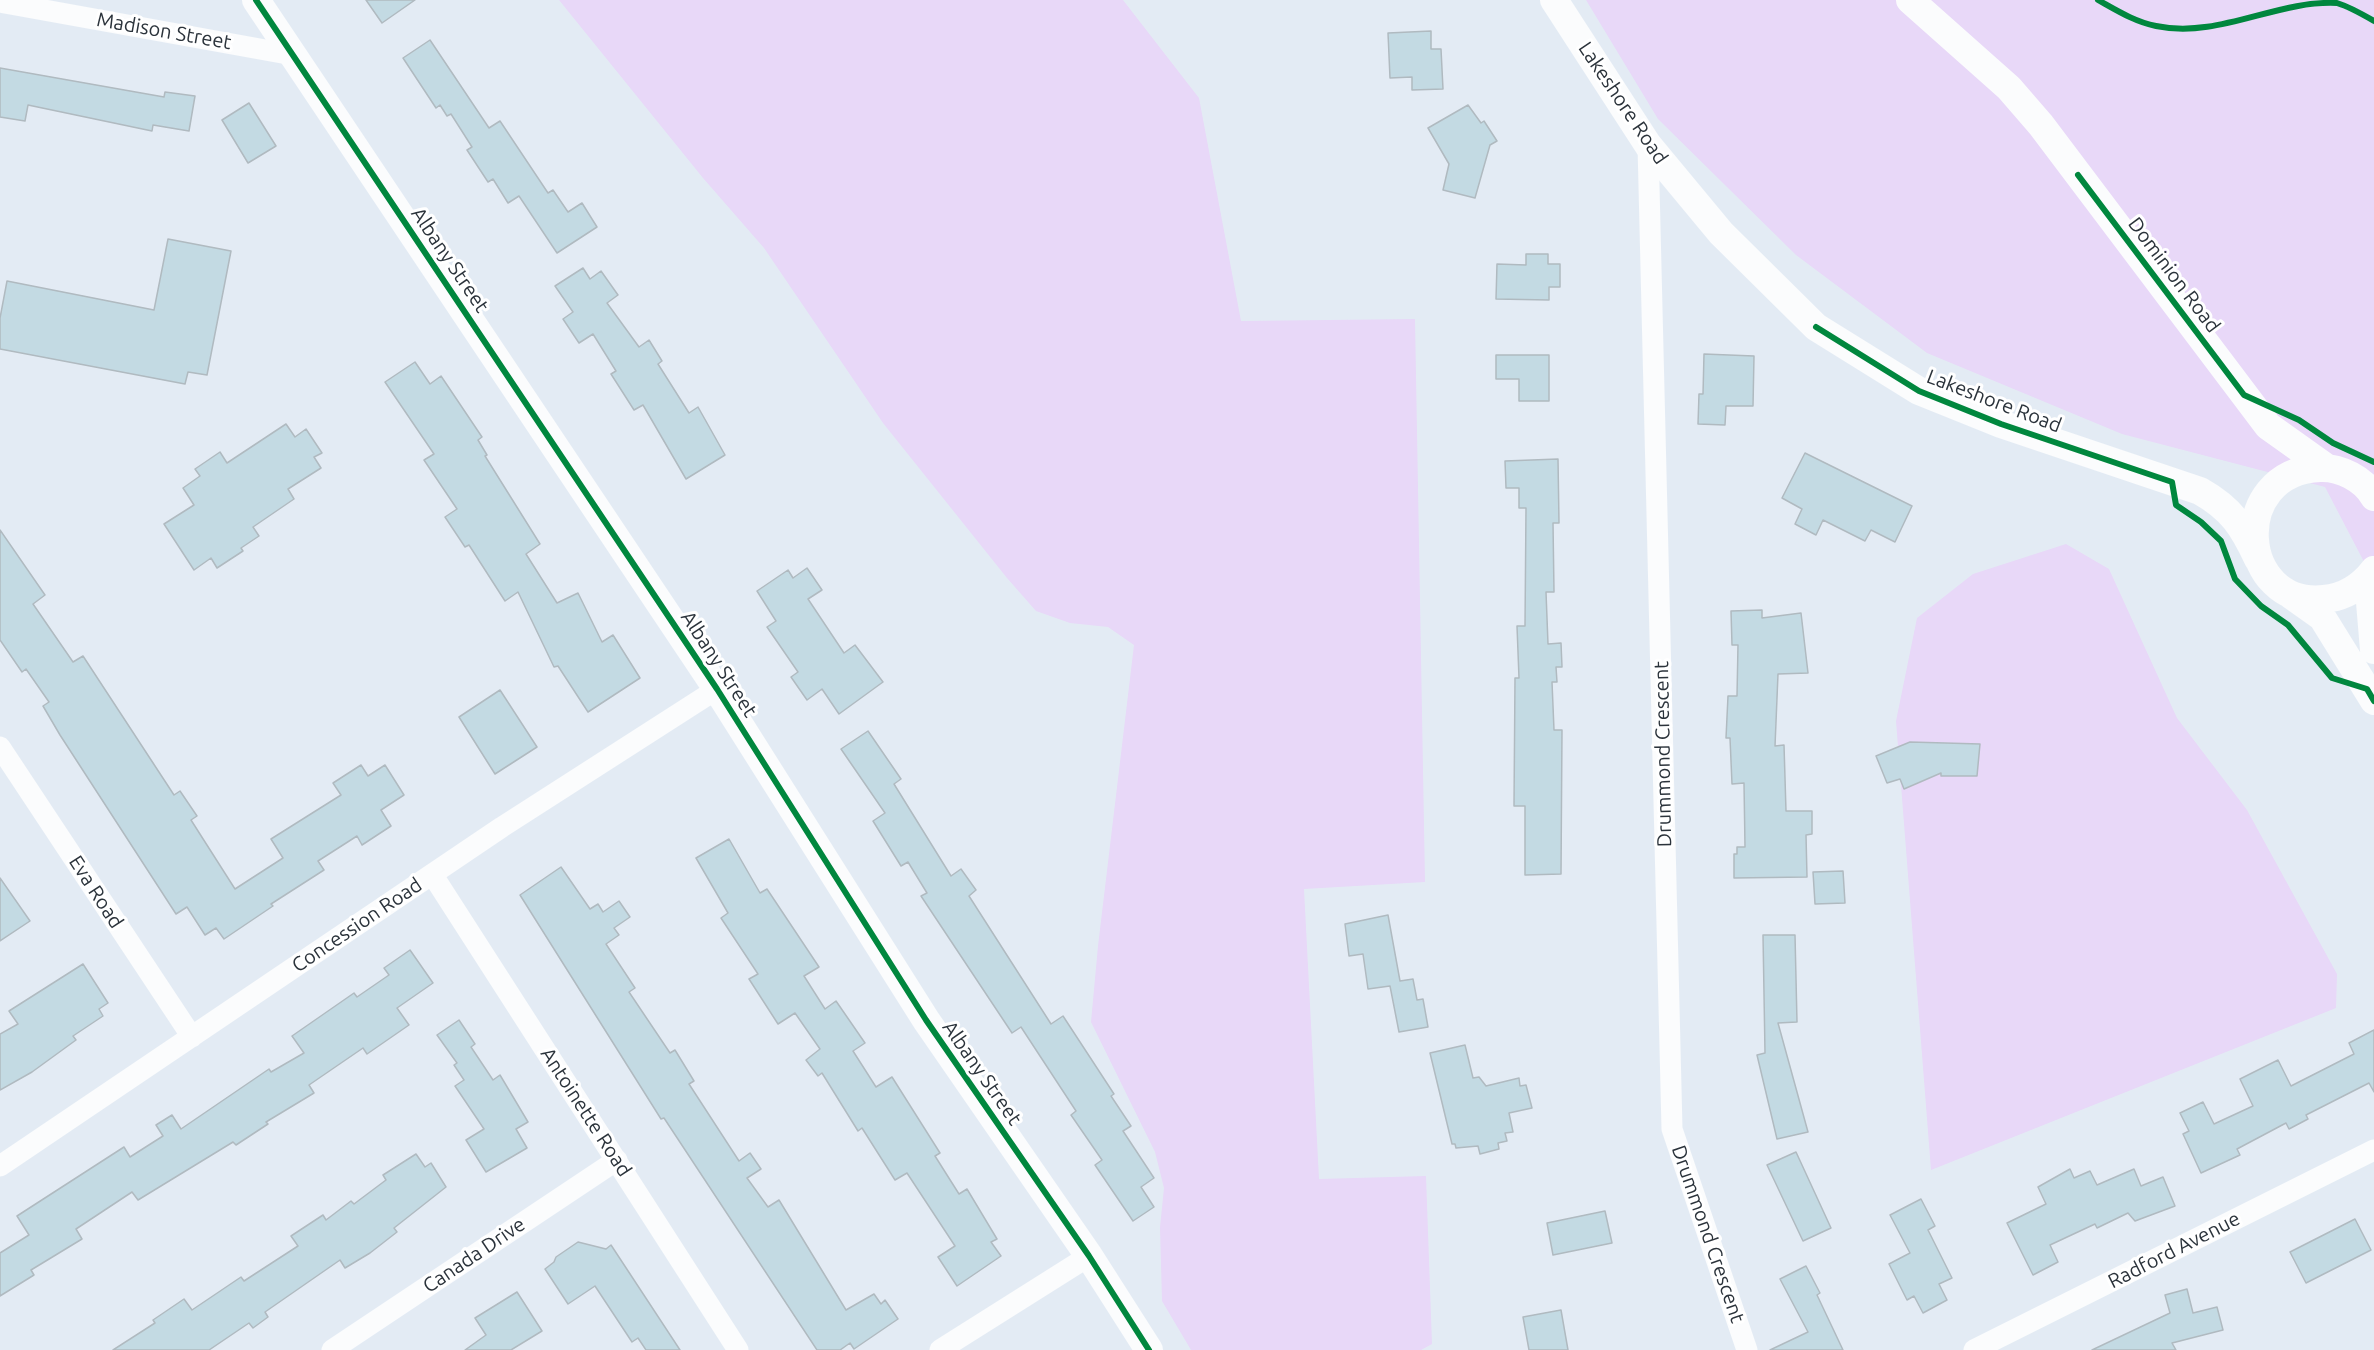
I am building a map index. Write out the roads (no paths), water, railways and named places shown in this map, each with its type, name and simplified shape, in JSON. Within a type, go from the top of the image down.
[{"type":"main road","name":"Albany Street","points":[[256,0],[717,689],[926,1020],[1089,1256],[1149,1350]]},
{"type":"main road","name":"Lakeshore Road","points":[[1554,0],[1648,146],[1721,233],[1816,327],[1919,391],[2001,424],[2200,491],[2215,500],[2243,527],[2267,574],[2280,587],[2322,617],[2374,701]]},
{"type":"main road","name":"Dominion Road","points":[[1910,0],[2009,88],[2041,125],[2268,426],[2327,468]]},
{"type":"main road","points":[[2258,560],[2253,541],[2254,522],[2260,504],[2271,488],[2286,476],[2306,469],[2327,468],[2369,487]]},
{"type":"main road","points":[[2280,587],[2297,596],[2326,599],[2353,590],[2371,574]]},
{"type":"main road","points":[[2371,574],[2374,650]]},
{"type":"street","name":"Madison Street","points":[[1,1],[293,55]]},
{"type":"street","name":"Drummond Crescent","points":[[1648,146],[1672,1129],[1748,1350]]},
{"type":"street","name":"Concession Road","points":[[0,1166],[432,874],[717,689]]},
{"type":"street","name":"Eva Road","points":[[4,760],[192,1037]]},
{"type":"street","name":"Antoinette Road","points":[[432,874],[738,1350]]},
{"type":"street","name":"Radford Avenue","points":[[1974,1350],[2374,1150]]},
{"type":"street","name":"Canada Drive","points":[[332,1350],[617,1160]]},
{"type":"street","points":[[940,1350],[1089,1256]]}]
